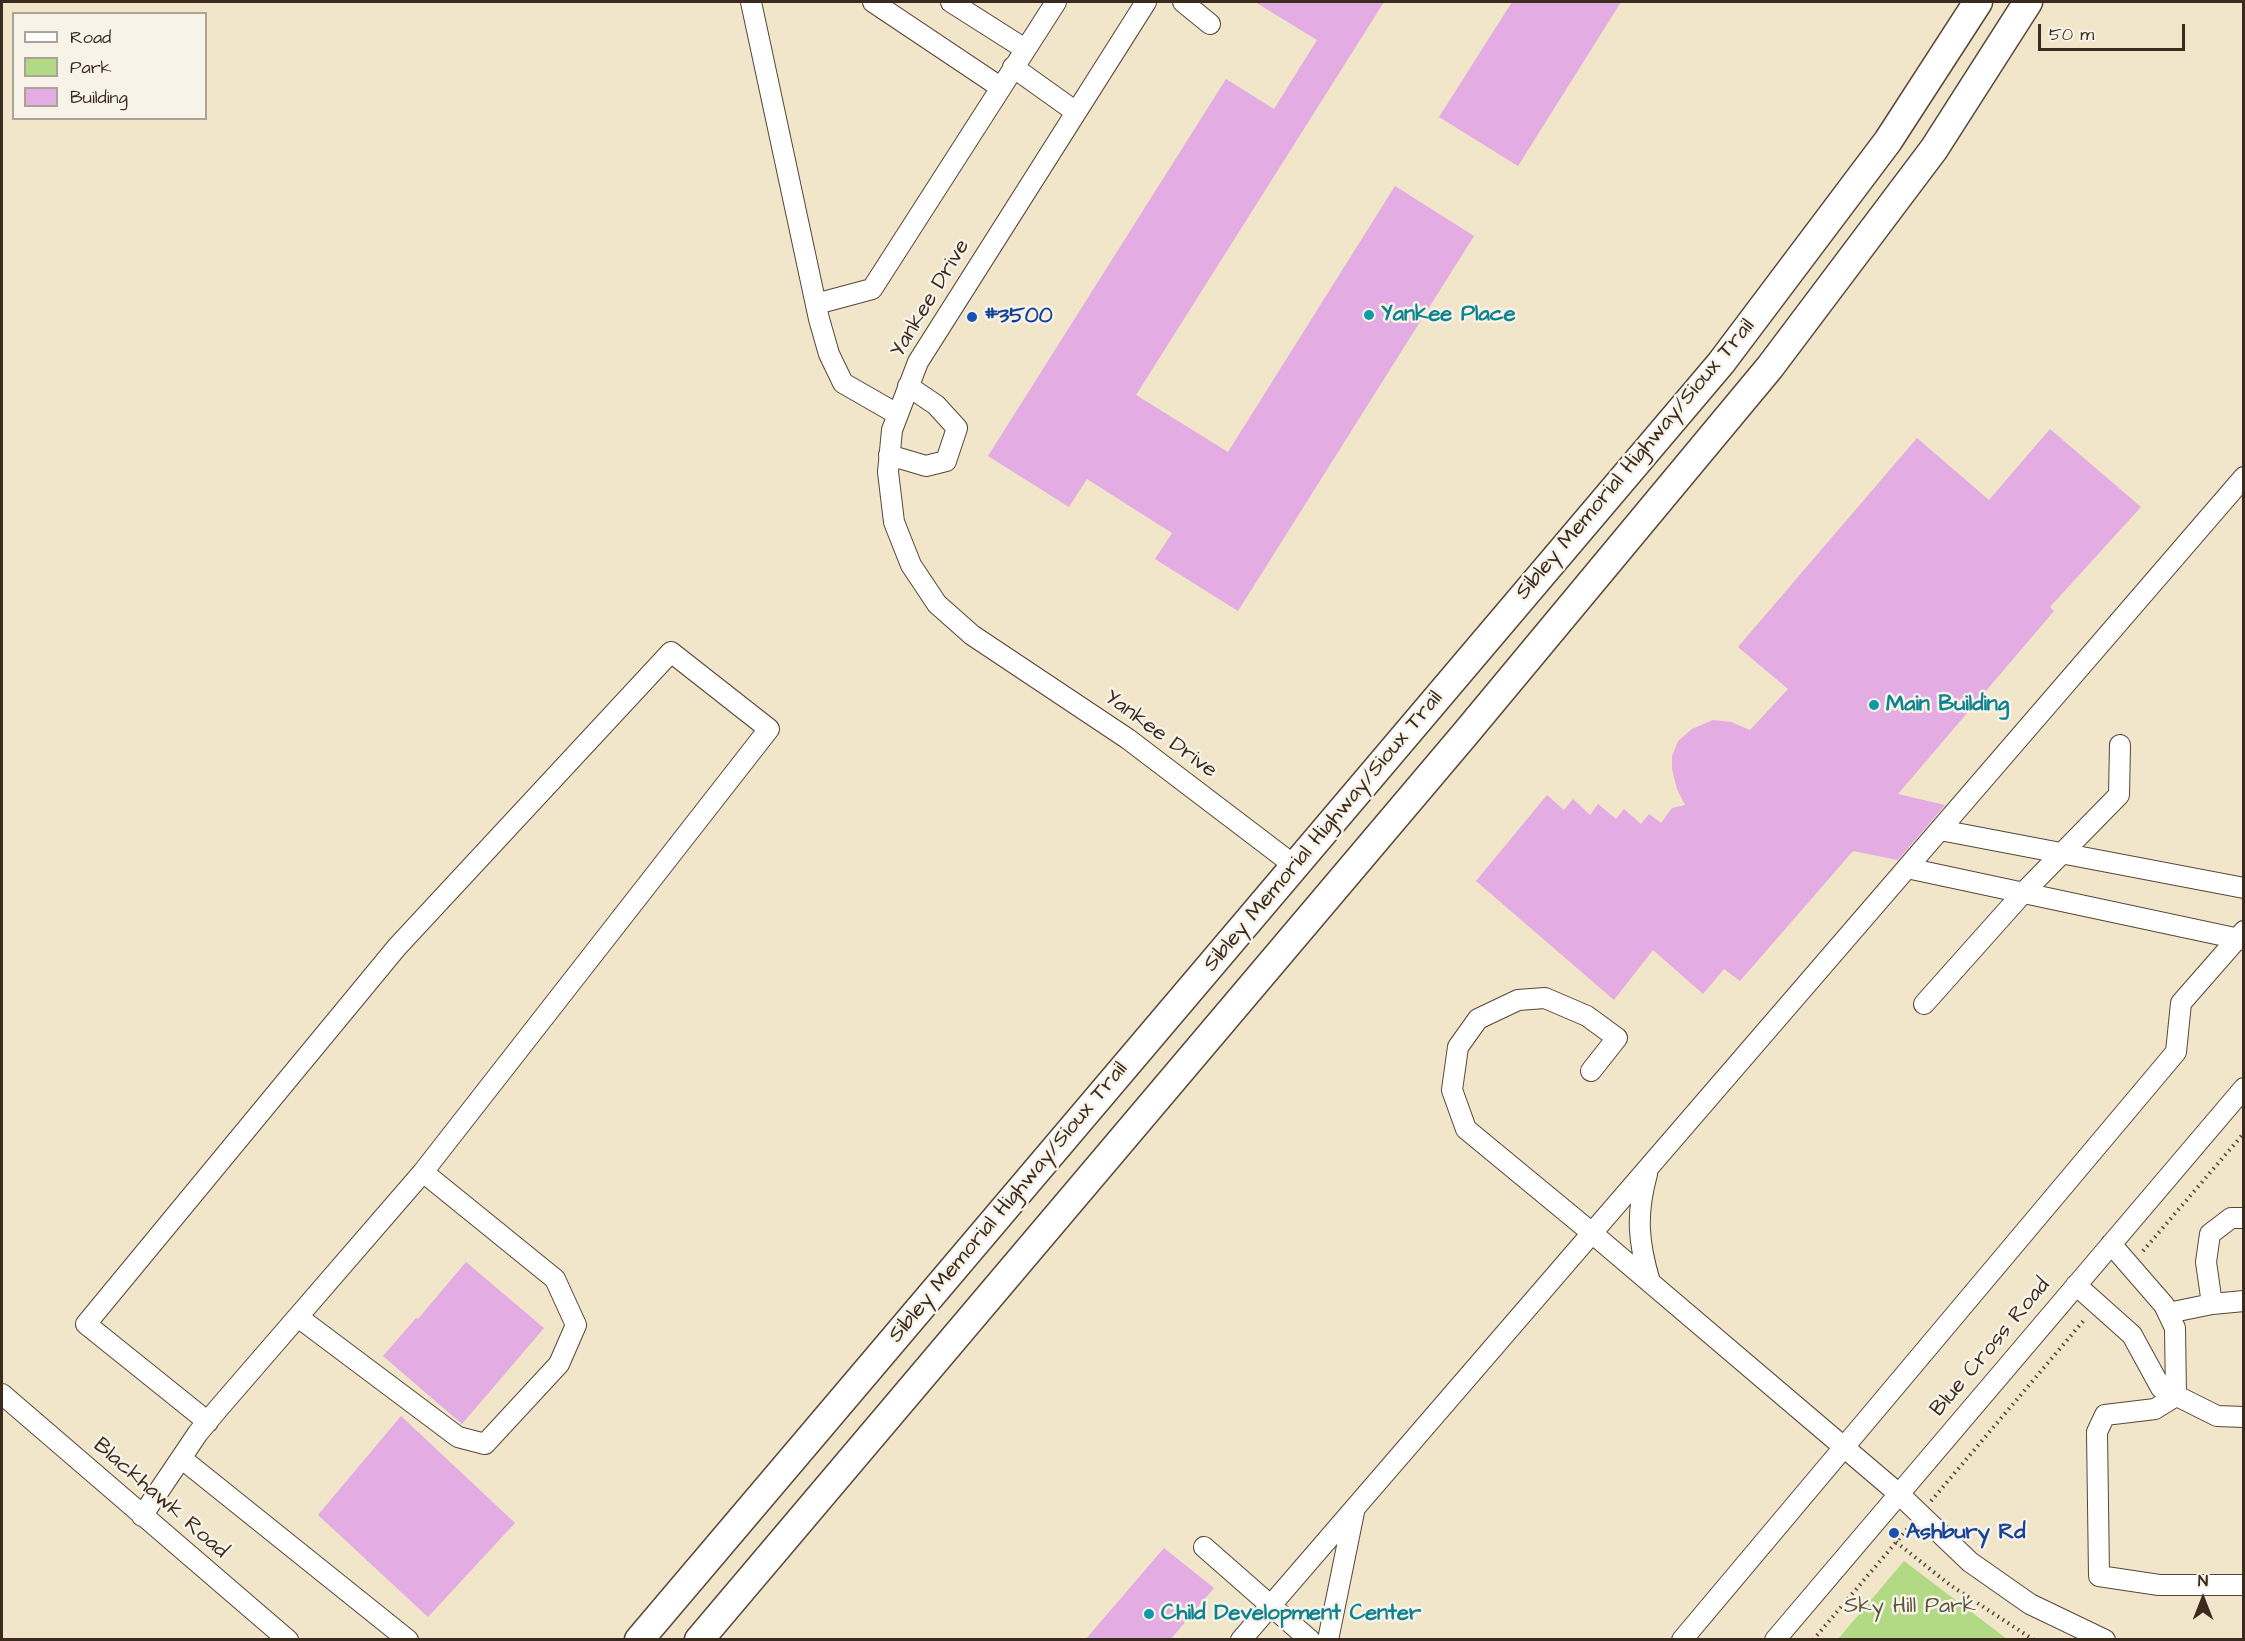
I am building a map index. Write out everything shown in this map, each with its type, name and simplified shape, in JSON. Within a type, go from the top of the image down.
[{"type":"highway","name":"Sibley Memorial Highway/Sioux Trail","points":[[639,1640],[1721,363],[1888,141],[1978,2]]},
{"type":"highway","name":"Sibley Memorial Highway/Sioux Trail","points":[[699,1640],[1458,742],[1770,367],[1934,149],[2028,2]]},
{"type":"street","points":[[751,2],[816,304],[829,354],[843,382],[897,414]]},
{"type":"street","points":[[873,2],[1000,87]]},
{"type":"street","points":[[951,2],[1025,49]]},
{"type":"street","points":[[816,304],[872,289],[1056,2]]},
{"type":"street","name":"Yankee Drive","points":[[1146,2],[918,362],[892,430],[888,472],[894,522],[911,565],[937,604],[972,635],[1128,739],[1295,866]]},
{"type":"street","points":[[1183,2],[1210,24]]},
{"type":"street","points":[[1013,67],[1076,112]]},
{"type":"street","points":[[889,455],[926,466],[946,462],[957,428],[936,405],[908,387]]},
{"type":"street","points":[[1241,1640],[1940,830],[2236,496],[2244,477]]},
{"type":"street","points":[[142,1516],[208,1422],[423,1172],[769,729],[671,652],[397,948],[86,1324],[208,1422]]},
{"type":"street","points":[[1924,1004],[2023,893],[2119,795],[2120,745]]},
{"type":"street","points":[[1940,830],[2244,888]]},
{"type":"street","points":[[1907,868],[2241,936]]},
{"type":"street","points":[[1682,1640],[2176,1052],[2181,1003],[2241,936]]},
{"type":"street","points":[[1591,1071],[1617,1038],[1587,1016],[1545,998],[1518,1000],[1478,1019],[1458,1047],[1452,1090],[1466,1129],[1899,1494],[1970,1562],[2030,1604],[2105,1640]]},
{"type":"street","name":"Blue Cross Road","points":[[1775,1640],[2244,1088]]},
{"type":"street","points":[[1649,1168],[1641,1194],[1638,1220],[1641,1252],[1650,1282]]},
{"type":"street","points":[[298,1317],[458,1437],[485,1444],[559,1364],[576,1325],[555,1279],[423,1172]]},
{"type":"street","points":[[2212,1304],[2206,1262],[2210,1234],[2231,1218],[2244,1218]]},
{"type":"street","points":[[2111,1244],[2164,1305],[2175,1328],[2176,1396]]},
{"type":"street","points":[[2076,1285],[2132,1335],[2161,1388],[2217,1416],[2244,1417]]},
{"type":"street","points":[[2168,1313],[2212,1304],[2244,1301]]},
{"type":"street","name":"Blackhawk Road","points":[[2,1394],[287,1639]]},
{"type":"street","points":[[2176,1396],[2156,1409],[2105,1415],[2097,1431],[2099,1576],[2159,1585],[2244,1585]]},
{"type":"street","points":[[182,1458],[408,1640]]},
{"type":"street","points":[[1328,1640],[1354,1509]]},
{"type":"street","points":[[1204,1547],[1310,1640]]},
{"type":"path","points":[[2130,1266],[2244,1133]]},
{"type":"path","points":[[1813,1640],[2061,1350],[2097,1304]]},
{"type":"path","points":[[1896,1542],[1950,1585],[2034,1640]]},
{"type":"green space","name":"Sky Hill Park","points":[[1904,1561],[2007,1639],[1838,1639]]},
{"type":"building","name":"Yankee Place","points":[[1255,2],[1384,2],[1136,395],[1228,452],[1395,186],[1474,236],[1238,611],[1155,559],[1172,533],[1087,479],[1069,507],[988,456],[1226,79],[1274,109],[1317,40]]},
{"type":"building","points":[[1512,2],[1621,2],[1518,166],[1439,117]]},
{"type":"building","name":"Main Building","points":[[2050,429],[2141,507],[2050,607],[2054,611],[1898,794],[1945,805],[1898,860],[1853,851],[1740,981],[1724,969],[1703,994],[1653,950],[1614,1000],[1476,881],[1547,795],[1564,810],[1573,799],[1590,815],[1598,804],[1616,819],[1624,809],[1641,824],[1649,814],[1661,823],[1672,808],[1685,805],[1677,789],[1672,769],[1672,756],[1678,741],[1692,729],[1713,720],[1731,722],[1750,730],[1788,689],[1738,647],[1917,438],[1989,500]]},
{"type":"building","points":[[466,1262],[544,1328],[462,1424],[383,1356]]},
{"type":"building","points":[[401,1416],[515,1523],[428,1617],[318,1515]]},
{"type":"building","name":"Child Development Center","points":[[1164,1548],[1214,1588],[1170,1640],[1085,1640]]},
{"type":"place","name":"Yankee Place","points":[[1369,315]]},
{"type":"place","name":"#3500","points":[[972,317]]},
{"type":"place","name":"Main Building","points":[[1874,705]]},
{"type":"place","name":"Ashbury Rd","points":[[1894,1533]]},
{"type":"place","name":"Child Development Center","points":[[1149,1614]]}]
